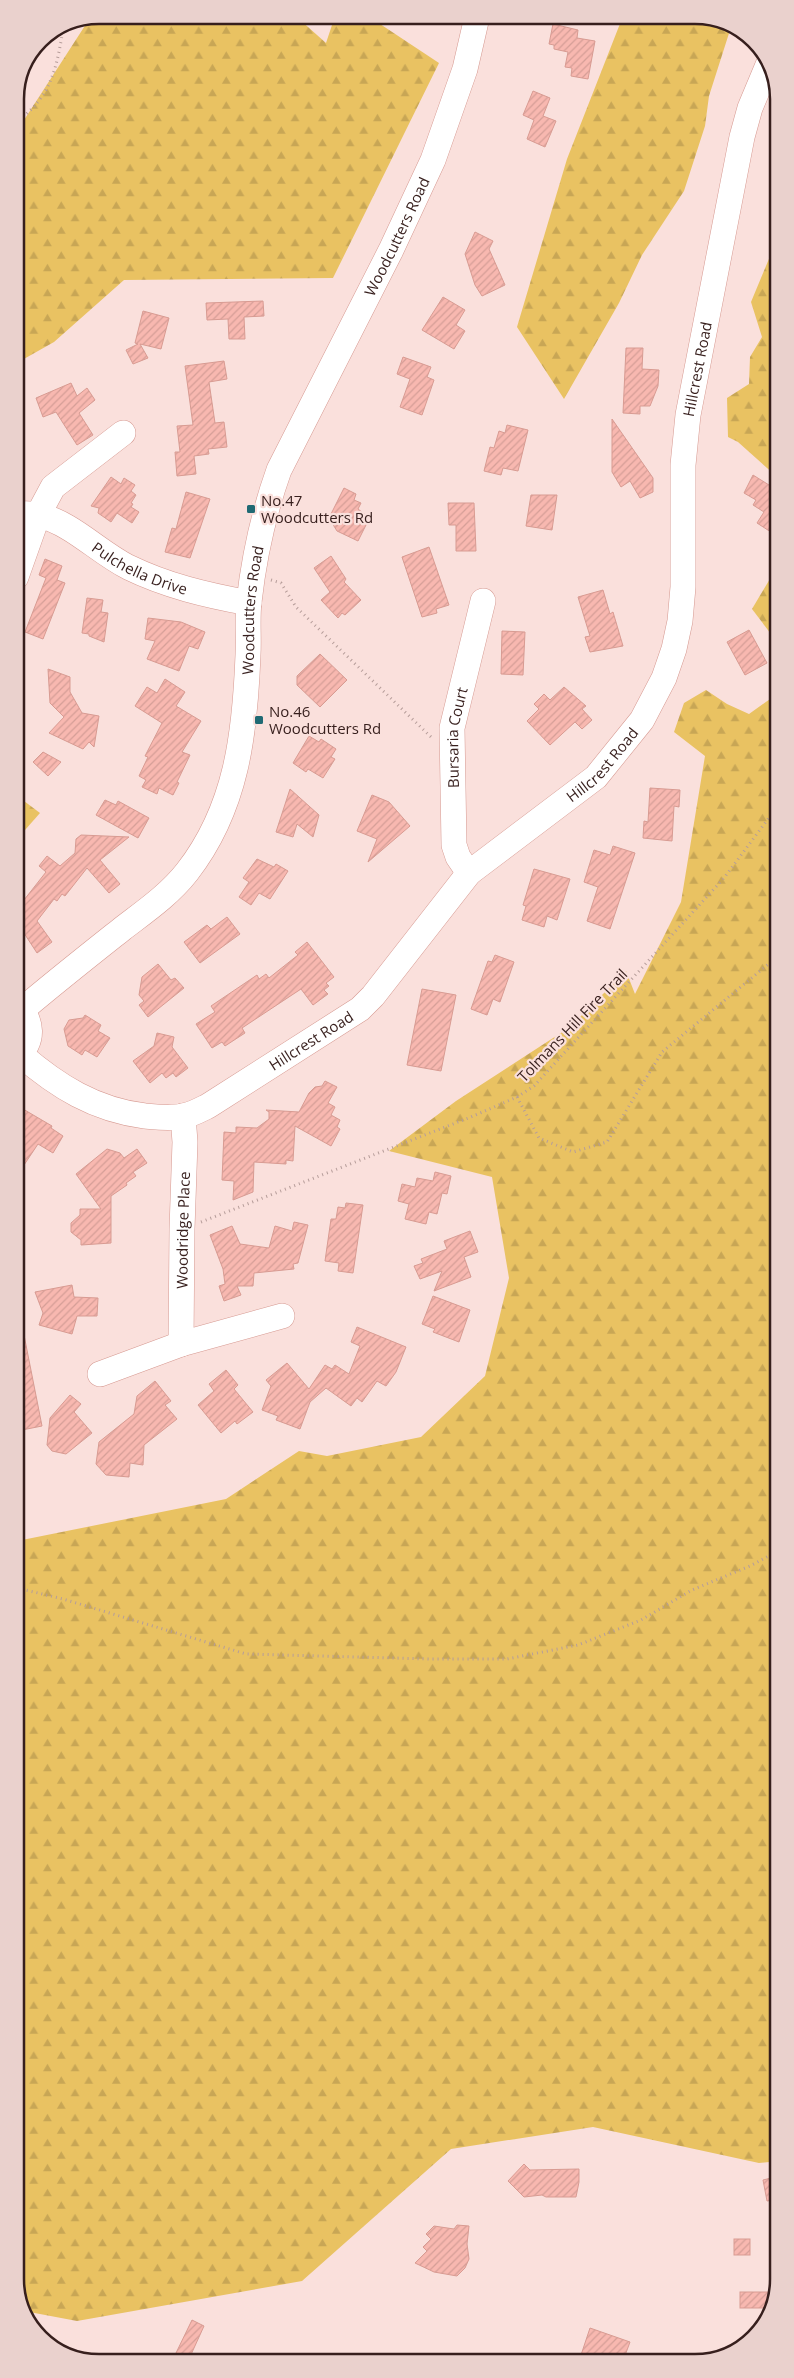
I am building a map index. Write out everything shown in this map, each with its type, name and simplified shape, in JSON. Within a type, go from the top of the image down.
[{"type":"street","name":"Woodcutters Road","points":[[24,1003],[160,900],[186,874],[208,844],[228,793],[239,757],[245,721],[249,603],[257,548],[270,497],[279,470],[391,250],[429,169],[460,86],[475,24]]},
{"type":"street","name":"Hillcrest Road","points":[[24,1059],[58,1084],[92,1103],[134,1115],[158,1117],[183,1116],[208,1106],[360,1009],[373,996],[468,873],[596,776],[642,720],[664,678],[674,649],[680,621],[683,587],[683,465],[688,415],[740,145],[750,108],[765,71]]},
{"type":"street","points":[[24,532],[27,515],[60,480],[123,434]]},
{"type":"street","name":"Pulchella Drive","points":[[27,515],[70,529],[125,566],[161,583],[200,594],[249,603]]},
{"type":"street","name":"Bursaria Court","points":[[468,873],[458,858],[454,845],[452,728],[483,601]]},
{"type":"street","points":[[24,1016],[30,1027],[24,1048]]},
{"type":"street","name":"Woodridge Place","points":[[181,1344],[182,1229],[186,1142],[183,1116]]},
{"type":"street","points":[[100,1374],[181,1344],[282,1316]]},
{"type":"path","points":[[24,116],[31,112],[46,93],[54,73],[62,33]]},
{"type":"path","points":[[281,583],[296,607],[424,730]]},
{"type":"path","name":"Tolmans Hill Fire Trail","points":[[182,1229],[471,1117],[517,1097],[534,1086],[724,878],[770,816]]},
{"type":"path","points":[[517,1097],[539,1138],[573,1152],[607,1142],[662,1052],[770,963]]},
{"type":"path","points":[[24,1590],[246,1654],[430,1660],[506,1659],[578,1645],[632,1624],[692,1590],[750,1566],[770,1555]]},
{"type":"green space","points":[[305,24],[326,43],[332,24],[380,24],[439,63],[333,278],[124,280],[54,342],[24,359],[24,120],[85,25]]},
{"type":"green space","points":[[620,24],[700,24],[710,25],[729,32],[709,96],[705,126],[684,191],[642,255],[619,303],[564,399],[517,327],[567,159]]},
{"type":"green space","points":[[770,256],[770,471],[738,442],[728,437],[727,398],[749,384],[750,357],[762,337],[751,302]]},
{"type":"green space","points":[[770,579],[770,633],[752,609]]},
{"type":"green space","points":[[706,690],[727,704],[749,714],[770,699],[770,2162],[759,2163],[593,2127],[451,2149],[302,2281],[77,2321],[31,2312],[24,2289],[24,1540],[226,1499],[299,1451],[327,1456],[421,1437],[485,1376],[509,1278],[492,1177],[389,1151],[456,1101],[570,1027],[626,971],[635,994],[681,902],[705,756],[674,732],[684,703]]},
{"type":"green space","points":[[24,801],[40,813],[24,831]]},
{"type":"building","points":[[553,24],[578,30],[577,38],[595,41],[588,79],[571,76],[572,68],[565,67],[568,52],[554,49],[554,45],[549,44]]},
{"type":"building","points":[[533,91],[550,98],[543,116],[556,121],[545,147],[527,139],[534,120],[523,115]]},
{"type":"building","points":[[475,232],[493,241],[489,249],[505,285],[482,296],[475,285],[465,254]]},
{"type":"building","points":[[443,297],[465,310],[456,325],[465,331],[454,349],[422,330]]},
{"type":"building","points":[[263,301],[264,316],[244,317],[245,339],[229,339],[228,319],[207,320],[206,303]]},
{"type":"building","points":[[143,311],[169,318],[161,349],[140,344],[148,358],[133,364],[126,350],[138,344],[135,343]]},
{"type":"building","points":[[626,348],[643,348],[642,369],[659,370],[658,386],[650,406],[640,406],[640,414],[623,413]]},
{"type":"building","points":[[403,357],[431,367],[427,377],[434,380],[422,415],[400,407],[410,379],[397,374]]},
{"type":"building","points":[[224,361],[227,379],[209,382],[215,423],[224,422],[227,447],[208,449],[209,454],[194,456],[196,474],[177,476],[175,452],[180,452],[177,426],[193,425],[185,366]]},
{"type":"building","points":[[71,383],[77,396],[87,388],[95,400],[79,413],[93,435],[77,445],[56,412],[43,417],[36,398]]},
{"type":"building","points":[[612,419],[653,478],[653,492],[640,498],[630,481],[621,487],[612,472]]},
{"type":"building","points":[[507,425],[528,430],[518,471],[503,468],[501,475],[484,471],[490,447],[494,448],[499,431],[505,433]]},
{"type":"building","points":[[753,475],[770,486],[770,531],[757,523],[764,512],[753,505],[756,500],[744,493]]},
{"type":"building","points":[[111,477],[121,484],[124,478],[135,485],[131,491],[136,495],[131,503],[133,504],[131,507],[139,512],[132,523],[117,513],[111,522],[98,513],[99,508],[91,506]]},
{"type":"building","points":[[344,488],[356,494],[354,500],[361,503],[358,509],[367,516],[365,520],[368,521],[358,541],[337,531],[329,518]]},
{"type":"building","points":[[186,492],[210,499],[190,558],[165,552],[172,528],[176,529]]},
{"type":"building","points":[[531,495],[557,495],[552,530],[526,526]]},
{"type":"building","points":[[448,503],[474,503],[476,551],[456,551],[456,525],[449,525]]},
{"type":"building","points":[[429,547],[449,605],[436,609],[437,613],[422,617],[402,557]]},
{"type":"building","points":[[331,556],[346,579],[344,582],[361,600],[345,615],[342,613],[338,618],[321,600],[330,592],[314,568]]},
{"type":"building","points":[[45,559],[62,566],[57,580],[65,583],[43,639],[25,632],[46,578],[39,575]]},
{"type":"building","points":[[603,590],[610,614],[613,612],[623,646],[590,652],[585,637],[590,636],[578,597]]},
{"type":"building","points":[[87,598],[103,600],[101,612],[108,613],[104,642],[89,636],[89,634],[82,633]]},
{"type":"building","points":[[148,618],[181,622],[205,632],[198,649],[189,646],[179,671],[147,659],[155,641],[145,639]]},
{"type":"building","points":[[749,630],[767,663],[745,675],[727,642]]},
{"type":"building","points":[[502,631],[525,632],[523,675],[501,674]]},
{"type":"building","points":[[320,654],[347,680],[320,707],[297,685],[297,676]]},
{"type":"building","points":[[48,669],[70,677],[70,692],[82,713],[99,716],[94,747],[89,742],[83,749],[49,733],[64,717],[50,703]]},
{"type":"building","points":[[165,679],[185,692],[176,706],[201,721],[182,752],[190,755],[173,795],[159,788],[157,794],[142,787],[146,780],[139,776],[148,757],[145,756],[162,723],[135,706],[147,687],[157,693]]},
{"type":"building","points":[[564,687],[586,706],[582,709],[592,720],[582,729],[575,722],[550,745],[527,721],[539,709],[534,704],[544,694],[550,700]]},
{"type":"building","points":[[309,736],[319,742],[321,739],[336,749],[331,757],[335,759],[323,778],[308,769],[306,772],[293,763]]},
{"type":"building","points":[[43,752],[61,762],[48,776],[33,762]]},
{"type":"building","points":[[650,788],[680,790],[679,807],[674,806],[672,841],[643,838],[644,821],[648,822]]},
{"type":"building","points":[[290,789],[319,815],[313,837],[297,824],[293,837],[276,832]]},
{"type":"building","points":[[372,795],[389,802],[410,826],[368,862],[377,839],[357,831]]},
{"type":"building","points":[[105,800],[116,805],[118,801],[149,818],[138,838],[96,815]]},
{"type":"building","points":[[81,835],[129,837],[100,860],[120,884],[109,893],[87,868],[65,896],[62,894],[57,901],[54,899],[37,921],[52,942],[37,953],[24,933],[24,900],[46,872],[39,866],[47,856],[60,866],[75,853],[76,839]]},
{"type":"building","points":[[613,846],[635,853],[610,929],[587,921],[598,887],[584,882],[594,850],[610,855]]},
{"type":"building","points":[[257,859],[274,867],[276,864],[288,871],[270,899],[259,893],[251,905],[239,897],[249,882],[243,878]]},
{"type":"building","points":[[534,869],[570,879],[557,920],[547,916],[544,927],[522,920],[526,906],[523,905]]},
{"type":"building","points":[[227,917],[240,934],[200,963],[184,942],[207,925],[211,929]]},
{"type":"building","points":[[307,942],[334,977],[326,983],[329,986],[324,990],[328,994],[313,1005],[301,989],[242,1028],[245,1033],[225,1046],[222,1042],[212,1048],[196,1024],[215,1012],[211,1006],[257,975],[259,979],[266,974],[269,978],[298,955],[295,952]]},
{"type":"building","points":[[495,955],[514,962],[500,1002],[493,999],[487,1015],[471,1009],[488,961],[492,962]]},
{"type":"building","points":[[158,964],[171,980],[175,978],[184,988],[148,1017],[139,1005],[144,1001],[139,995],[142,977]]},
{"type":"building","points":[[422,989],[456,995],[441,1071],[407,1065]]},
{"type":"building","points":[[85,1015],[101,1025],[98,1031],[110,1038],[97,1057],[85,1050],[82,1055],[68,1046],[64,1029],[69,1020],[83,1018]]},
{"type":"building","points":[[157,1033],[174,1037],[172,1047],[188,1068],[176,1077],[173,1073],[166,1078],[162,1073],[150,1083],[133,1061],[154,1046]]},
{"type":"building","points":[[325,1081],[337,1087],[328,1103],[335,1107],[331,1115],[340,1120],[337,1127],[340,1129],[331,1146],[295,1126],[293,1161],[286,1160],[286,1164],[254,1162],[253,1192],[233,1200],[234,1181],[222,1180],[224,1132],[236,1133],[236,1127],[257,1128],[269,1119],[269,1112],[266,1110],[299,1112],[309,1093],[315,1087],[322,1086]]},
{"type":"building","points":[[24,1110],[52,1126],[51,1128],[63,1136],[53,1153],[38,1144],[24,1165]]},
{"type":"building","points":[[107,1149],[120,1153],[124,1158],[137,1149],[147,1163],[133,1172],[136,1176],[111,1196],[111,1243],[81,1245],[81,1240],[71,1232],[71,1223],[80,1215],[80,1209],[101,1209],[76,1174]]},
{"type":"building","points":[[435,1172],[451,1176],[447,1194],[442,1193],[437,1214],[429,1212],[426,1224],[405,1219],[409,1204],[398,1201],[402,1184],[415,1187],[417,1178],[433,1181]]},
{"type":"building","points":[[346,1203],[363,1205],[353,1273],[338,1271],[339,1263],[325,1261],[331,1219],[336,1219],[338,1207],[345,1208]]},
{"type":"building","points":[[294,1222],[308,1225],[298,1263],[293,1264],[294,1269],[254,1273],[253,1286],[237,1286],[241,1295],[224,1301],[219,1286],[225,1284],[223,1269],[210,1235],[232,1226],[240,1244],[269,1248],[275,1226],[292,1231]]},
{"type":"building","points":[[470,1231],[478,1252],[464,1257],[471,1277],[434,1291],[442,1271],[420,1279],[414,1266],[423,1263],[421,1259],[447,1249],[444,1241]]},
{"type":"building","points":[[72,1285],[74,1297],[98,1298],[97,1316],[77,1316],[72,1334],[39,1325],[43,1313],[35,1292]]},
{"type":"building","points":[[433,1296],[470,1310],[459,1342],[433,1332],[435,1329],[422,1324]]},
{"type":"building","points":[[357,1327],[406,1347],[396,1372],[386,1386],[377,1381],[362,1402],[357,1398],[351,1406],[326,1388],[310,1402],[300,1429],[276,1420],[278,1416],[262,1410],[271,1386],[266,1380],[287,1363],[309,1389],[325,1365],[332,1369],[335,1365],[349,1374],[360,1346],[351,1342]]},
{"type":"building","points":[[24,1335],[42,1426],[24,1430]]},
{"type":"building","points":[[226,1370],[238,1385],[234,1389],[253,1412],[237,1424],[235,1421],[221,1433],[198,1405],[214,1391],[209,1384]]},
{"type":"building","points":[[155,1381],[171,1401],[165,1405],[177,1419],[144,1445],[143,1465],[130,1463],[129,1477],[106,1475],[96,1464],[99,1442],[134,1414],[137,1396]]},
{"type":"building","points":[[70,1395],[81,1404],[74,1412],[92,1433],[66,1454],[52,1451],[47,1445],[50,1418]]},
{"type":"building","points":[[524,2164],[530,2170],[579,2169],[576,2197],[546,2197],[542,2195],[524,2197],[508,2181]]},
{"type":"building","points":[[770,2178],[770,2200],[767,2201],[763,2180]]},
{"type":"building","points":[[457,2225],[469,2226],[467,2244],[469,2259],[465,2268],[457,2276],[434,2272],[415,2263],[427,2251],[423,2247],[431,2239],[426,2234],[434,2226],[454,2229]]},
{"type":"building","points":[[734,2239],[750,2239],[750,2255],[734,2255]]},
{"type":"building","points":[[740,2292],[769,2292],[765,2308],[740,2308]]},
{"type":"building","points":[[192,2320],[204,2326],[191,2354],[176,2353]]},
{"type":"building","points":[[590,2328],[630,2342],[626,2354],[581,2354]]},
{"type":"place","name":"No.47 Woodcutters Rd","points":[[251,509]]},
{"type":"place","name":"No.46 Woodcutters Rd","points":[[259,720]]}]
